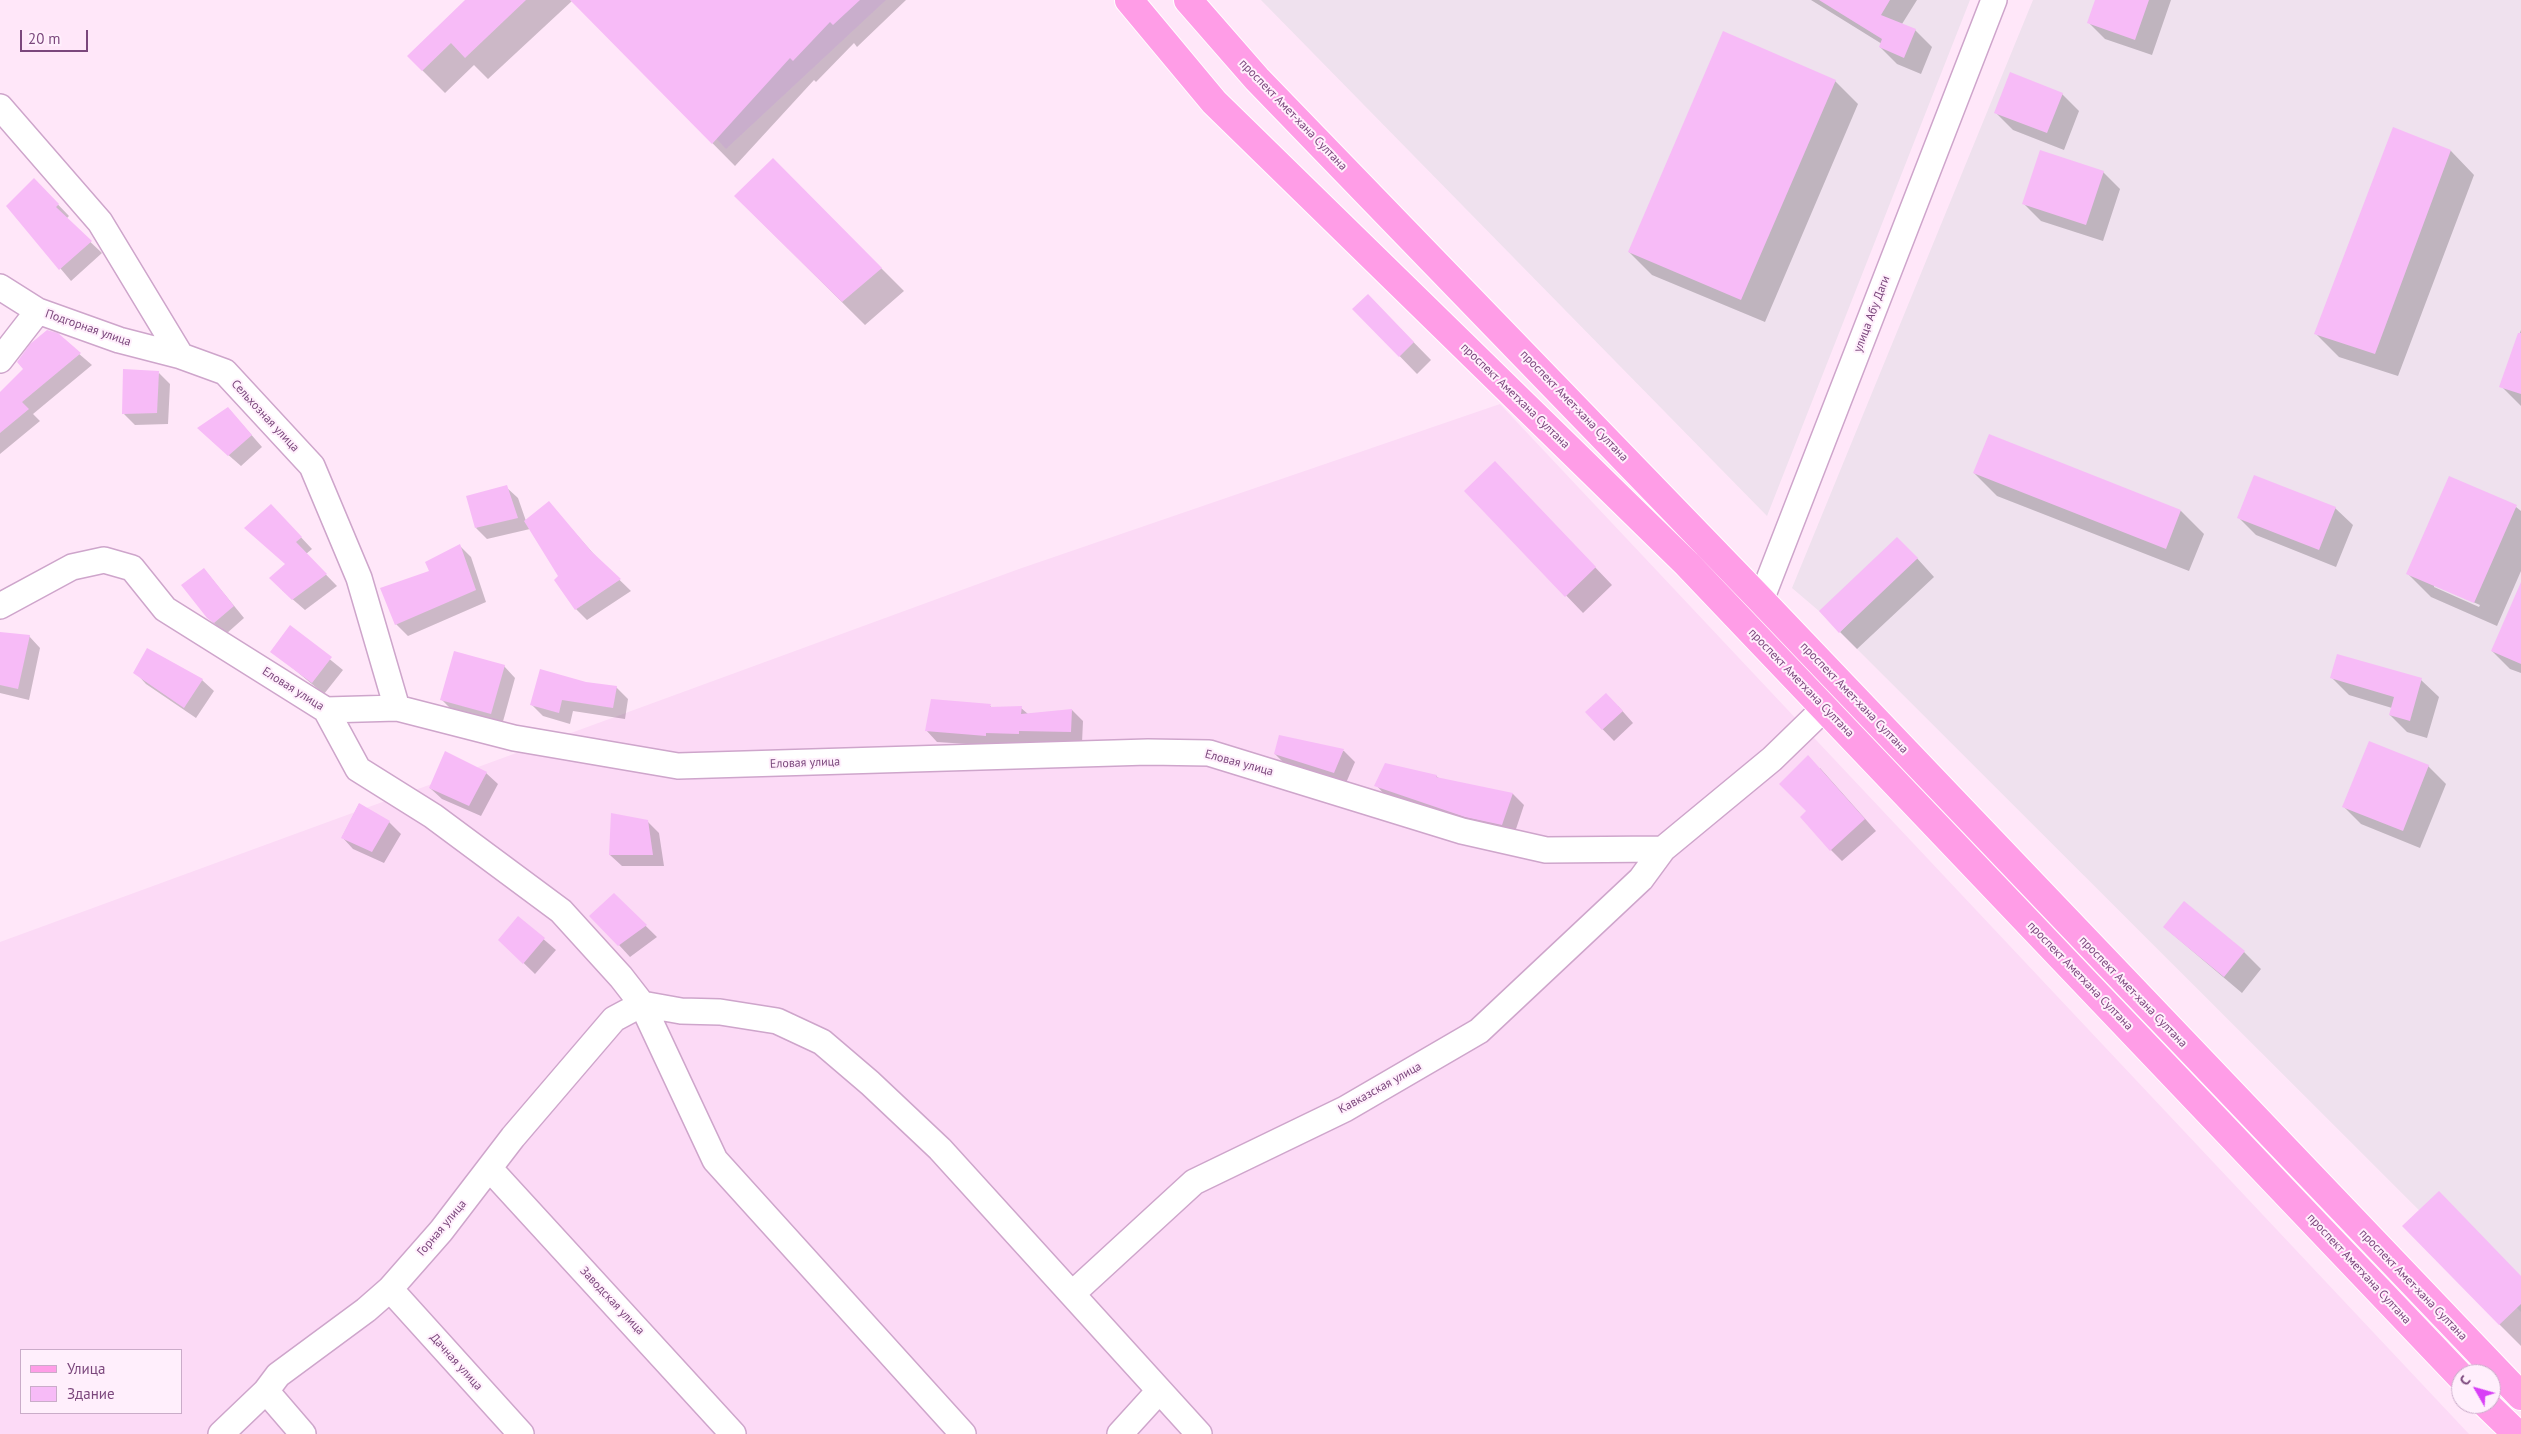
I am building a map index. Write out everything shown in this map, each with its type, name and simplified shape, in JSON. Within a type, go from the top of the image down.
[{"type":"main road","name":"проспект Аметхана Султана","points":[[1129,0],[1214,102],[1687,564],[2451,1366]]},
{"type":"main road","name":"проспект Амет-хана Султана","points":[[1188,0],[1257,78],[1761,600],[2521,1396]]},
{"type":"main road","points":[[2496,1414],[2517,1434]]},
{"type":"street","name":"улица Абу Даги","points":[[1761,600],[1994,0]]},
{"type":"street","points":[[0,107],[100,222],[181,356]]},
{"type":"street","name":"Подгорная улица","points":[[0,288],[38,312],[119,340],[181,356]]},
{"type":"street","points":[[0,360],[38,312]]},
{"type":"street","name":"Сельхозная улица","points":[[181,356],[225,372],[312,466],[359,578],[397,708]]},
{"type":"street","name":"Еловая улица","points":[[0,606],[72,567],[104,560],[132,568],[165,609],[326,710],[397,708],[514,738],[678,766],[1148,752],[1209,753],[1462,831],[1546,850],[1663,849]]},
{"type":"street","points":[[1734,614],[1761,600]]},
{"type":"street","name":"Кавказская улица","points":[[1072,1294],[1194,1182],[1344,1109],[1479,1032],[1641,879],[1663,849],[1772,759],[1845,689]]},
{"type":"street","points":[[326,710],[358,769],[433,816],[561,911],[621,977],[642,1004],[715,1160],[963,1434]]},
{"type":"street","points":[[642,1004],[681,1011],[720,1012],[777,1021],[822,1042],[870,1083],[940,1149],[1199,1434]]},
{"type":"street","name":"Горная улица","points":[[221,1434],[266,1391],[278,1375],[366,1310],[390,1289],[490,1169],[513,1137],[614,1019],[642,1004]]},
{"type":"street","name":"Заводская улица","points":[[490,1169],[733,1434]]},
{"type":"street","name":"Дачная улица","points":[[390,1289],[521,1434]]},
{"type":"street","points":[[266,1391],[303,1434]]},
{"type":"street","points":[[1120,1434],[1159,1391]]},
{"type":"shaded area","points":[[582,0],[886,0],[726,149]]},
{"type":"shaded area","points":[[1261,0],[1970,0],[1767,516]]},
{"type":"shaded area","points":[[2033,0],[2521,0],[2521,1312],[1819,611],[1792,588]]},
{"type":"shaded area","points":[[1500,404],[2469,1434],[0,1434],[0,942],[1019,569]]},
{"type":"building","points":[[465,0],[526,0],[465,58],[451,43],[422,71],[407,56]]},
{"type":"building","points":[[570,0],[860,0],[833,25],[830,22],[793,61],[790,58],[712,144]]},
{"type":"building","points":[[1819,0],[1890,0],[1881,15],[1916,29],[1904,58],[1879,47],[1882,39]]},
{"type":"building","points":[[2095,0],[2149,0],[2135,40],[2087,23]]},
{"type":"building","points":[[1723,31],[1836,80],[1741,300],[1628,252]]},
{"type":"building","points":[[2010,72],[2063,93],[2047,133],[1994,113]]},
{"type":"building","points":[[2393,127],[2451,150],[2375,354],[2314,334]]},
{"type":"building","points":[[2040,150],[2104,171],[2086,225],[2022,204]]},
{"type":"building","points":[[773,158],[882,268],[842,302],[734,196]]},
{"type":"building","points":[[34,178],[59,204],[56,207],[92,241],[59,270],[6,206]]},
{"type":"building","points":[[1368,294],[1414,342],[1399,357],[1352,309]]},
{"type":"building","points":[[47,330],[58,333],[81,353],[22,402],[29,409],[0,433],[0,392],[23,369],[17,362],[30,344]]},
{"type":"building","points":[[2518,333],[2521,333],[2521,394],[2499,387]]},
{"type":"building","points":[[123,369],[159,371],[157,413],[122,414]]},
{"type":"building","points":[[228,407],[252,435],[228,456],[197,428]]},
{"type":"building","points":[[1989,434],[2181,510],[2166,549],[1973,473]]},
{"type":"building","points":[[1495,461],[1596,567],[1565,597],[1464,491]]},
{"type":"building","points":[[2254,475],[2336,507],[2319,550],[2237,518]]},
{"type":"building","points":[[2449,476],[2517,505],[2474,603],[2406,574]]},
{"type":"building","points":[[507,485],[518,518],[475,528],[466,496]]},
{"type":"building","points":[[549,501],[591,551],[621,579],[575,610],[554,580],[558,576],[524,521]]},
{"type":"building","points":[[271,504],[302,537],[296,542],[327,574],[292,600],[269,578],[285,564],[244,528]]},
{"type":"building","points":[[1897,537],[1918,558],[1839,633],[1819,611]]},
{"type":"building","points":[[460,544],[476,590],[395,625],[380,588],[429,571],[425,562]]},
{"type":"building","points":[[204,568],[234,606],[214,623],[207,618],[181,585]]},
{"type":"building","points":[[2521,582],[2521,664],[2491,651]]},
{"type":"building","points":[[290,625],[332,657],[312,683],[270,652]]},
{"type":"building","points":[[0,632],[30,635],[18,689],[0,685]]},
{"type":"building","points":[[147,648],[203,679],[184,708],[133,673]]},
{"type":"building","points":[[454,651],[505,665],[491,714],[440,700]]},
{"type":"building","points":[[2337,654],[2422,678],[2410,721],[2389,715],[2394,697],[2330,678]]},
{"type":"building","points":[[540,669],[586,682],[617,686],[613,708],[562,700],[559,713],[530,705]]},
{"type":"building","points":[[1606,693],[1623,711],[1602,730],[1585,712]]},
{"type":"building","points":[[931,699],[991,704],[990,707],[1022,706],[1021,714],[1072,709],[1071,732],[1019,731],[1019,734],[986,733],[986,736],[925,731]]},
{"type":"building","points":[[1279,735],[1344,749],[1334,773],[1274,754]]},
{"type":"building","points":[[2369,741],[2429,765],[2403,831],[2342,807]]},
{"type":"building","points":[[445,751],[487,772],[469,806],[429,788]]},
{"type":"building","points":[[1808,755],[1865,819],[1830,851],[1800,817],[1806,811],[1779,784]]},
{"type":"building","points":[[1385,763],[1437,775],[1436,777],[1513,793],[1502,825],[1465,817],[1374,786]]},
{"type":"building","points":[[359,803],[390,821],[372,852],[341,838]]},
{"type":"building","points":[[611,813],[648,820],[653,855],[609,855]]},
{"type":"building","points":[[614,893],[647,925],[618,946],[589,916]]},
{"type":"building","points":[[2184,901],[2245,951],[2224,977],[2163,927]]},
{"type":"building","points":[[518,916],[545,938],[523,964],[498,940]]},
{"type":"building","points":[[2439,1191],[2521,1276],[2521,1304],[2499,1325],[2402,1226]]}]
